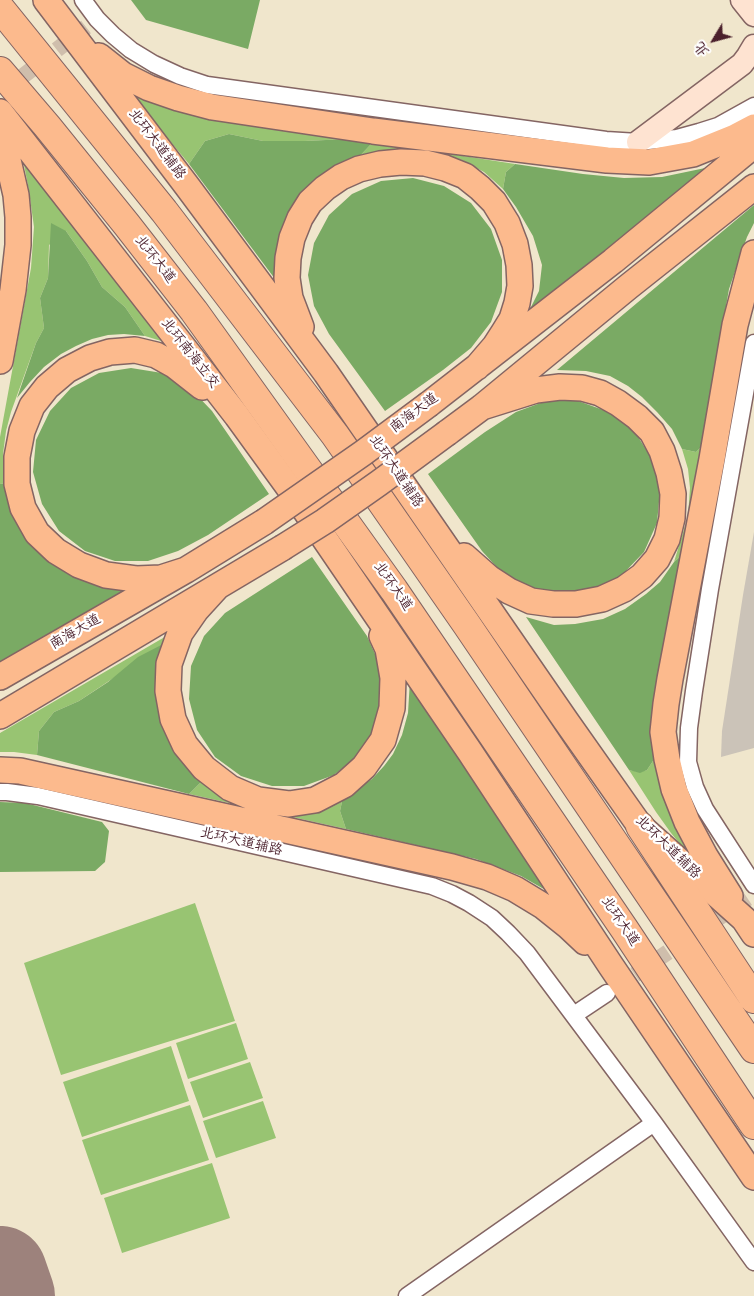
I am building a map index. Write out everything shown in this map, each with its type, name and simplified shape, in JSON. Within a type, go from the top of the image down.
[{"type":"highway","points":[[0,8],[164,211],[335,435],[467,625],[754,1049]]},
{"type":"highway","name":"北环大道","points":[[0,71],[47,126],[194,311],[382,574],[754,1125]]},
{"type":"highway","points":[[640,826],[754,999]]},
{"type":"main road","points":[[47,0],[101,58],[123,75],[149,88],[212,107],[373,131],[626,162],[649,162],[693,154],[754,127]]},
{"type":"main road","name":"北环大道辅路","points":[[47,0],[326,373],[640,826],[751,906]]},
{"type":"main road","name":"北环南海立交","points":[[0,112],[237,416],[303,507],[368,604]]},
{"type":"main road","points":[[0,139],[8,160],[16,194],[18,217],[18,245],[13,290],[0,361]]},
{"type":"main road","name":"南海大道","points":[[0,677],[186,570],[264,522],[363,453],[613,261],[754,145]]},
{"type":"main road","points":[[326,373],[308,341],[290,298],[287,278],[292,238],[300,218],[310,202],[325,188],[341,177],[359,169],[380,164],[402,162],[425,163],[446,168],[465,176],[494,202],[507,223],[515,244],[520,265],[520,286],[517,303],[512,319],[504,332],[477,367]]},
{"type":"main road","points":[[0,716],[282,548],[379,484],[482,406],[754,187]]},
{"type":"main road","points":[[751,906],[705,856],[687,822],[674,789],[663,732],[668,688],[712,459],[735,325],[754,253]]},
{"type":"main road","points":[[186,570],[161,578],[136,579],[106,575],[79,565],[56,551],[38,533],[23,508],[17,484],[17,457],[22,431],[32,406],[47,387],[67,370],[90,358],[110,352],[136,350],[156,354],[174,365],[237,416]]},
{"type":"main road","points":[[424,514],[488,578],[509,591],[531,601],[553,604],[576,604],[602,599],[624,589],[642,576],[657,559],[667,539],[672,518],[673,494],[662,451],[652,432],[637,417],[600,393],[582,388],[560,387],[536,390],[482,406]]},
{"type":"main road","points":[[217,587],[196,610],[180,633],[168,664],[168,691],[173,719],[185,745],[204,768],[230,788],[258,800],[289,804],[315,800],[344,785],[364,767],[382,740],[392,708],[393,678],[388,649],[368,604]]},
{"type":"main road","points":[[368,604],[470,752],[611,966],[754,1177]]},
{"type":"main road","points":[[0,770],[20,771],[452,867],[487,877],[515,889],[543,906],[568,926],[611,966]]},
{"type":"street","points":[[83,0],[92,23],[113,35],[131,50],[154,64],[180,76],[207,85],[596,139],[638,142],[677,138],[699,132],[718,126],[754,106]]},
{"type":"street","points":[[742,0],[754,15]]},
{"type":"street","points":[[638,142],[742,64],[754,46]]},
{"type":"street","points":[[751,906],[695,787],[688,762],[689,728],[696,672],[754,343]]},
{"type":"street","name":"北环大道辅路","points":[[0,792],[22,794],[56,801],[432,886],[452,894],[492,918],[527,952],[754,1262]]},
{"type":"street","points":[[574,1015],[607,993]]},
{"type":"street","points":[[407,1296],[654,1123]]},
{"type":"shaded area","points":[[754,532],[754,748],[721,757],[722,731]]},
{"type":"green space","points":[[131,0],[260,0],[248,49],[146,20]]},
{"type":"green space","points":[[125,87],[348,139],[263,141],[229,134],[205,141],[189,164]]},
{"type":"green space","points":[[229,134],[263,141],[348,139],[373,142],[357,159],[340,167],[278,283],[189,164],[205,141]]},
{"type":"green space","points":[[373,142],[515,164],[506,172],[503,189],[484,172],[462,160],[446,155],[399,150],[357,159]]},
{"type":"green space","points":[[21,149],[171,344],[145,336],[125,307],[102,287],[66,231],[49,245],[48,278],[40,298],[44,328],[36,343],[11,412],[3,454],[6,483],[0,484],[0,437],[31,268],[34,227]]},
{"type":"green space","points":[[515,164],[624,178],[662,177],[710,167],[526,317],[539,291],[542,265],[533,236],[503,189],[506,172]]},
{"type":"green space","points":[[413,178],[444,186],[471,203],[491,229],[502,260],[502,292],[491,322],[471,348],[385,411],[329,334],[314,306],[308,275],[314,243],[329,215],[352,194],[381,181]]},
{"type":"green space","points":[[754,205],[754,223],[747,237],[729,289],[702,446],[696,452],[682,449],[672,429],[642,397],[628,386],[610,376],[586,371],[557,370]]},
{"type":"green space","points":[[51,223],[66,231],[102,287],[125,307],[145,336],[108,335],[76,346],[61,354],[44,367],[17,398],[36,343],[44,328],[40,298],[48,278]]},
{"type":"green space","points":[[131,368],[162,373],[190,388],[212,411],[269,494],[208,535],[178,551],[148,561],[115,561],[85,551],[59,531],[42,504],[33,472],[36,440],[50,411],[71,388],[99,373]]},
{"type":"green space","points":[[546,401],[578,401],[609,412],[635,432],[652,459],[660,491],[657,523],[644,552],[622,575],[594,590],[563,595],[532,590],[504,575],[482,551],[428,474],[485,432],[516,412]]},
{"type":"green space","points":[[702,446],[683,554],[674,562],[688,516],[690,488],[688,469],[682,449],[696,452]]},
{"type":"green space","points":[[6,483],[27,539],[47,561],[70,575],[97,586],[123,592],[0,665],[0,484]]},
{"type":"green space","points":[[683,554],[655,758],[647,770],[640,773],[629,770],[526,617],[554,625],[575,624],[603,619],[625,609],[646,594],[660,582],[674,562]]},
{"type":"green space","points":[[312,557],[367,636],[380,665],[383,697],[375,728],[359,755],[334,775],[304,786],[272,786],[241,776],[215,757],[197,730],[189,699],[191,666],[204,636],[225,613]]},
{"type":"green space","points":[[175,631],[169,641],[79,701],[54,712],[39,731],[37,755],[0,752],[0,733]]},
{"type":"green space","points":[[169,641],[164,655],[203,780],[189,794],[37,755],[39,731],[54,712],[79,701],[108,682],[138,657]]},
{"type":"green space","points":[[410,680],[549,892],[521,876],[476,859],[346,829],[340,811],[343,797],[372,779],[393,754],[402,735],[408,713]]},
{"type":"green space","points":[[655,758],[660,784],[670,812],[691,853],[685,850],[671,833],[629,770],[640,772],[647,770]]},
{"type":"green space","points":[[203,780],[231,797],[343,797],[340,811],[346,829],[189,794]]},
{"type":"green space","points":[[0,802],[25,803],[102,822],[109,831],[105,862],[95,871],[0,872]]},
{"type":"green space","points":[[195,903],[235,1021],[61,1075],[24,963]]},
{"type":"green space","points":[[236,1023],[248,1059],[188,1079],[176,1043]]},
{"type":"green space","points":[[171,1046],[189,1101],[82,1137],[63,1082]]},
{"type":"green space","points":[[250,1062],[263,1098],[203,1118],[190,1082]]},
{"type":"green space","points":[[263,1101],[276,1138],[216,1158],[203,1121]]},
{"type":"green space","points":[[190,1105],[209,1160],[101,1195],[82,1140]]},
{"type":"green space","points":[[212,1163],[230,1218],[122,1253],[104,1198]]},
{"type":"runway","points":[[0,1273],[8,1296]]},
{"type":"tunnel","points":[[0,94],[86,27]]},
{"type":"tunnel","points":[[615,988],[748,898]]}]
